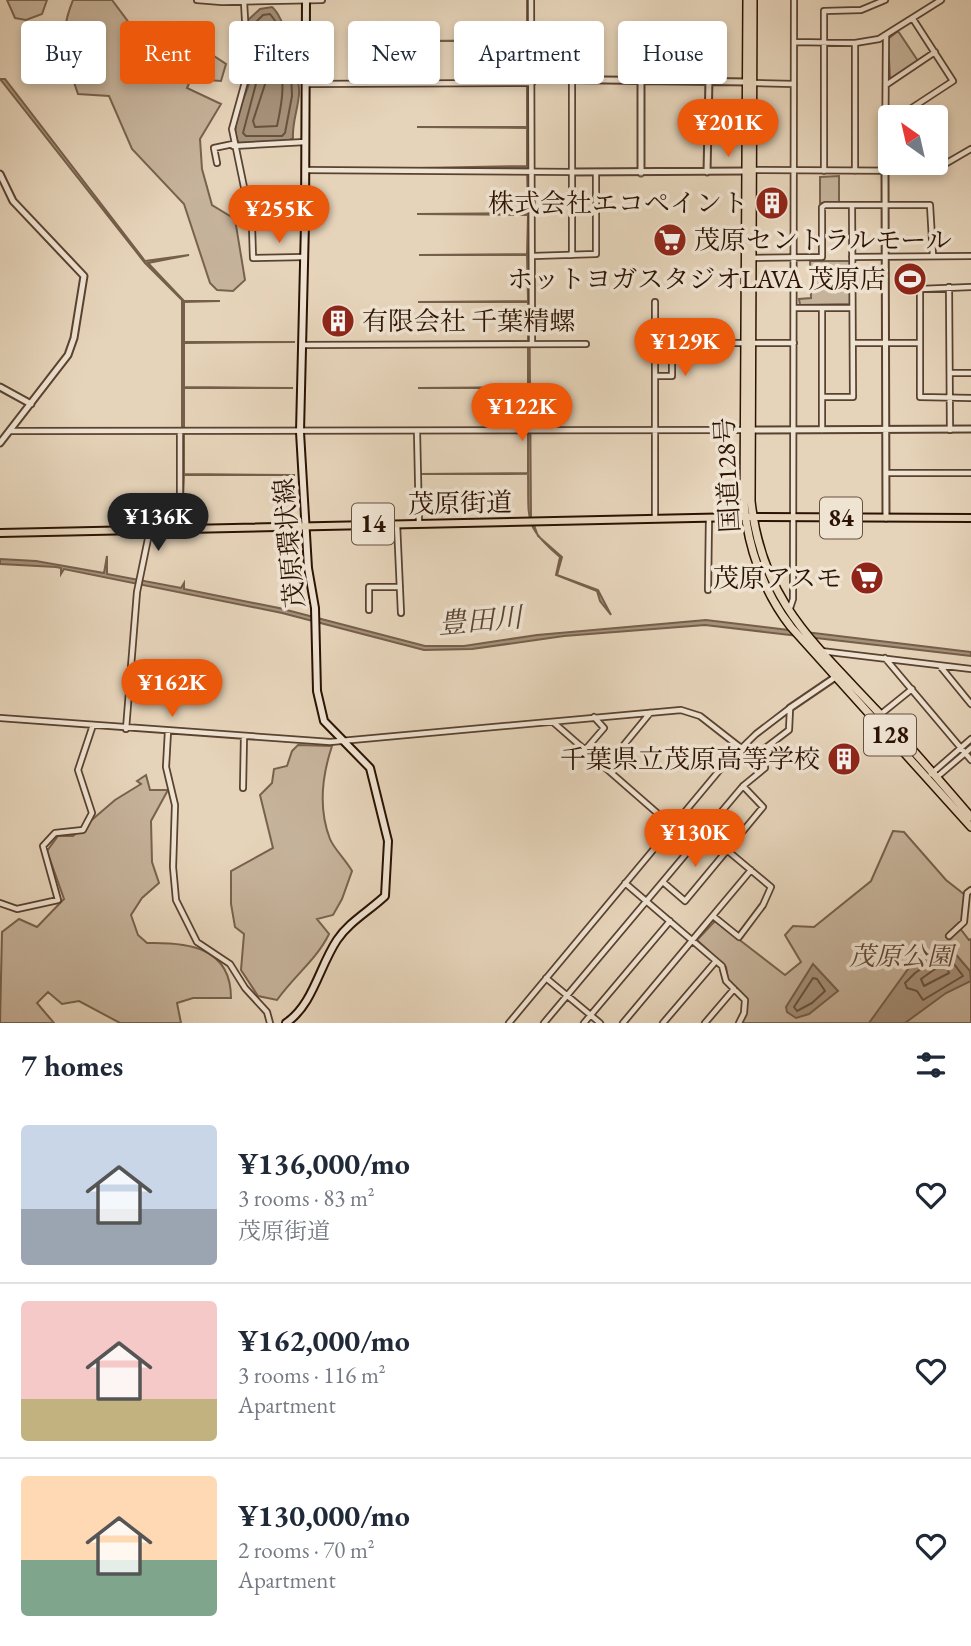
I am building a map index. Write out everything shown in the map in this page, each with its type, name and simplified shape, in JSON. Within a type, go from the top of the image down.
[{"type":"highway","name":"国道128号","points":[[747,0],[750,171],[749,518],[761,574],[807,645],[817,650]]},
{"type":"highway","name":"国道128号","points":[[749,82],[753,0]]},
{"type":"highway","name":"国道128号","points":[[786,615],[795,621],[839,675],[971,817]]},
{"type":"highway","name":"国道128号","points":[[839,675],[880,715],[933,776],[971,827]]},
{"type":"main road","name":"茂原環状線","points":[[306,0],[306,21]]},
{"type":"main road","name":"茂原環状線","points":[[286,1023],[300,1012],[337,940],[387,891],[388,841],[370,768],[324,721],[320,706],[300,432],[306,84]]},
{"type":"main road","name":"84","points":[[749,518],[971,518]]},
{"type":"main road","name":"茂原街道","points":[[0,533],[749,518]]},
{"type":"street","points":[[197,0],[322,0]]},
{"type":"street","points":[[531,0],[531,21]]},
{"type":"street","points":[[786,615],[793,599],[795,518],[794,0]]},
{"type":"street","points":[[824,171],[824,11],[861,10],[885,0]]},
{"type":"street","points":[[794,43],[855,43],[886,36],[941,0]]},
{"type":"street","points":[[244,2],[248,71],[234,114],[233,145],[252,226],[253,258],[304,257]]},
{"type":"street","points":[[913,19],[953,81],[916,105]]},
{"type":"street","points":[[886,36],[887,105]]},
{"type":"street","points":[[855,43],[855,171]]},
{"type":"street","points":[[886,85],[935,52]]},
{"type":"street","points":[[727,80],[794,84]]},
{"type":"street","points":[[334,84],[454,82]]},
{"type":"street","points":[[532,84],[532,344]]},
{"type":"street","points":[[572,84],[572,255]]},
{"type":"street","points":[[641,84],[641,173]]},
{"type":"street","points":[[707,172],[709,84]]},
{"type":"street","points":[[217,163],[214,148],[305,142]]},
{"type":"street","points":[[948,163],[971,149]]},
{"type":"street","points":[[305,170],[641,173],[878,171]]},
{"type":"street","points":[[533,256],[596,254],[596,172]]},
{"type":"street","points":[[0,174],[13,201],[83,276],[73,345],[0,443]]},
{"type":"street","points":[[886,175],[886,518]]},
{"type":"street","points":[[749,258],[822,257],[822,207],[886,204],[932,206],[933,256]]},
{"type":"street","points":[[822,397],[853,397],[852,205]]},
{"type":"street","points":[[852,257],[971,256]]},
{"type":"street","points":[[949,287],[950,430]]},
{"type":"street","points":[[971,287],[920,290],[919,343],[920,397],[971,398]]},
{"type":"street","points":[[655,302],[655,519]]},
{"type":"street","points":[[794,308],[852,307]]},
{"type":"street","points":[[822,308],[822,430]]},
{"type":"street","points":[[639,343],[794,343]]},
{"type":"street","points":[[655,376],[672,376],[672,343]]},
{"type":"street","points":[[853,343],[919,343]]},
{"type":"street","points":[[301,345],[586,344]]},
{"type":"street","points":[[950,373],[971,373]]},
{"type":"street","points":[[0,387],[31,404]]},
{"type":"street","points":[[10,431],[971,429]]},
{"type":"street","points":[[180,431],[180,528]]},
{"type":"street","points":[[416,431],[419,523]]},
{"type":"street","points":[[886,473],[971,473]]},
{"type":"street","points":[[708,590],[709,518]]},
{"type":"street","points":[[397,524],[401,613]]},
{"type":"street","points":[[126,729],[137,592],[150,529]]},
{"type":"street","points":[[369,610],[369,587],[400,587]]},
{"type":"street","points":[[817,650],[971,669]]},
{"type":"street","points":[[885,657],[971,760]]},
{"type":"street","points":[[939,665],[971,704]]},
{"type":"street","points":[[509,1023],[672,826],[741,748],[790,708],[839,675]]},
{"type":"street","points":[[880,715],[912,689]]},
{"type":"street","points":[[544,1023],[743,786],[765,768],[764,749],[789,730],[790,708]]},
{"type":"street","points":[[0,718],[126,729],[344,741],[650,712],[692,712],[741,748]]},
{"type":"street","points":[[605,768],[650,712]]},
{"type":"street","points":[[585,750],[604,728],[594,718]]},
{"type":"street","points":[[552,722],[672,826]]},
{"type":"street","points":[[0,903],[18,909],[58,900],[43,846],[55,833],[83,830],[92,813],[79,770],[93,725]]},
{"type":"street","points":[[168,731],[166,767],[175,804],[173,867],[176,900],[197,942],[230,964],[245,988],[261,1004],[270,1023]]},
{"type":"street","points":[[243,788],[244,736]]},
{"type":"street","points":[[933,776],[971,740]]},
{"type":"street","points":[[933,776],[971,748]]},
{"type":"street","points":[[663,882],[685,901],[728,851],[763,807],[743,786]]},
{"type":"street","points":[[713,916],[739,937],[763,905],[771,887],[728,851]]},
{"type":"street","points":[[623,1023],[751,870]]},
{"type":"street","points":[[625,883],[724,969],[724,978],[745,1000],[744,1013],[739,1023]]},
{"type":"street","points":[[949,936],[964,922],[967,893],[971,890]]},
{"type":"street","points":[[584,1023],[670,921]]},
{"type":"street","points":[[663,1023],[716,961]]},
{"type":"street","points":[[546,978],[600,1023]]},
{"type":"street","points":[[705,1023],[734,989]]},
{"type":"green space","points":[[7,0],[47,0],[42,14],[26,20],[15,18]]},
{"type":"green space","points":[[73,0],[112,0],[128,21],[120,21],[120,84],[189,84],[187,88],[221,104],[200,139],[202,169],[212,205],[235,219],[245,280],[233,291],[217,290],[210,283],[184,204],[132,149],[109,96],[78,94],[75,84],[106,84],[106,21],[66,21]]},
{"type":"green space","points":[[898,31],[918,61],[890,79],[888,39]]},
{"type":"green space","points":[[215,57],[226,64],[221,81],[215,81]]},
{"type":"green space","points":[[839,176],[839,202],[820,203],[820,177]]},
{"type":"green space","points":[[810,261],[850,261],[850,304],[800,305],[799,299],[811,298]]},
{"type":"green space","points":[[298,745],[332,746],[324,780],[324,816],[332,843],[352,871],[333,915],[317,919],[329,934],[324,943],[277,1000],[258,996],[241,970],[244,934],[235,927],[231,904],[231,871],[273,848],[260,795],[272,783],[274,769],[287,766],[292,751]]},
{"type":"green space","points":[[146,775],[150,790],[168,790],[151,821],[152,862],[159,883],[142,898],[131,915],[138,935],[147,943],[192,947],[215,958],[224,968],[231,998],[193,998],[177,1003],[181,1023],[120,1023],[79,1001],[62,1004],[48,992],[37,1003],[54,1023],[0,1023],[2,932],[19,919],[37,927],[64,899],[47,851],[58,836],[73,836],[115,800],[141,784],[137,781]]},
{"type":"green space","name":"茂原公園","points":[[893,831],[904,832],[946,880],[965,895],[965,917],[959,927],[969,940],[971,939],[971,1023],[740,1023],[746,1004],[728,981],[726,967],[697,940],[715,921],[785,975],[801,962],[785,935],[793,926],[814,927],[871,881]]},
{"type":"water","points":[[272,7],[281,21],[248,21],[260,9]]},
{"type":"water","points":[[0,79],[5,79],[145,261],[189,255],[148,263],[184,301],[220,301],[184,302],[184,342],[295,342],[184,343],[184,387],[293,388],[184,388],[184,428],[199,429],[184,433],[184,474],[295,475],[184,475],[182,523],[182,300],[145,263]]},
{"type":"water","points":[[249,84],[298,84],[293,138],[288,141],[239,143],[235,129],[238,112]]},
{"type":"water","points":[[527,85],[531,517],[537,534],[530,521],[528,474],[419,474],[528,473],[528,388],[418,388],[528,387],[528,342],[418,342],[528,341],[528,302],[418,302],[528,301],[527,255],[419,255],[527,254],[528,215],[417,214],[528,213],[527,167],[419,168],[527,166],[527,128],[417,127],[527,127],[527,86],[418,86]]},
{"type":"water","points":[[539,537],[562,557],[557,575],[598,590],[611,615],[600,601],[597,591],[556,575],[560,557]]},
{"type":"water","points":[[107,556],[107,574],[181,588],[184,583],[184,589],[279,608],[425,646],[464,646],[537,635],[706,620],[971,652],[971,656],[705,625],[564,636],[472,649],[424,650],[282,613],[64,569],[61,574],[61,568],[0,564],[0,559],[36,561],[104,573]]},
{"type":"water","points":[[947,944],[970,971],[971,981],[946,993],[905,1023],[869,1023],[908,969]]},
{"type":"water","points":[[813,964],[838,991],[809,1014],[796,1018],[787,1012],[786,1007]]},
{"type":"place","name":"株式会社エコペイント","points":[[772,203]]},
{"type":"place","name":"茂原セントラルモール","points":[[670,240]]},
{"type":"place","name":"ホットヨガスタジオLAVA 茂原店","points":[[910,279]]},
{"type":"place","name":"有限会社 千葉精螺","points":[[338,321]]},
{"type":"place","name":"茂原アスモ","points":[[867,578]]},
{"type":"place","name":"千葉県立茂原高等学校","points":[[844,759]]},
{"type":"water label","name":"豊田川","points":[[480,620]]}]
